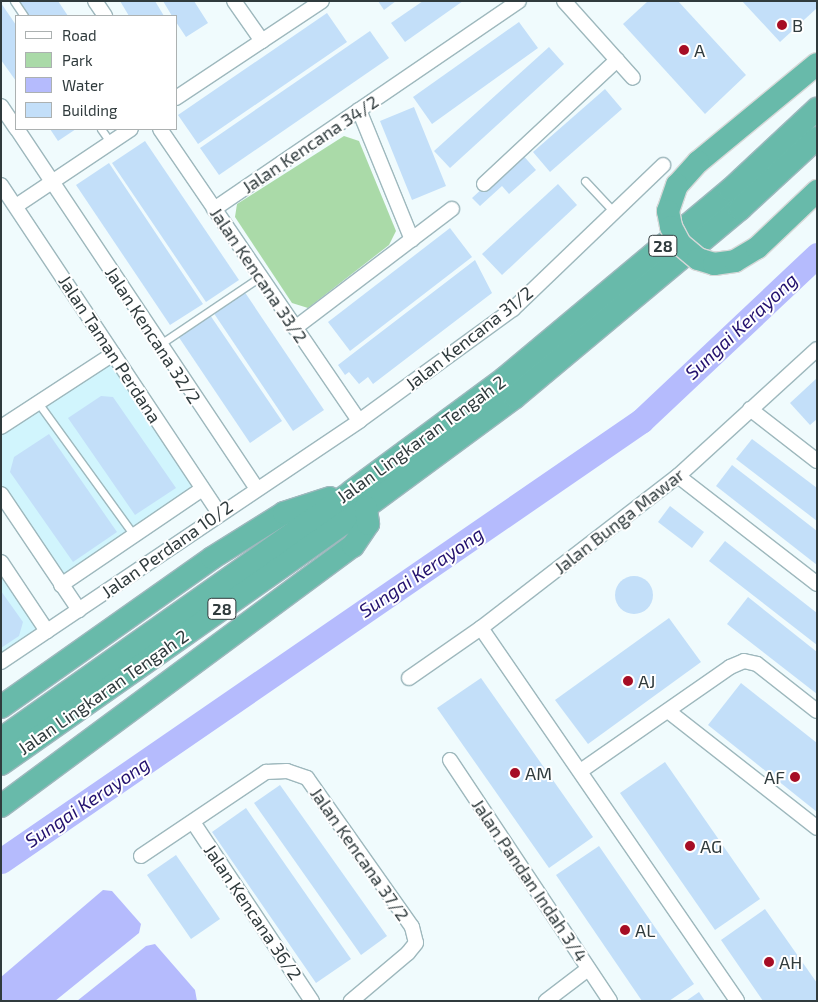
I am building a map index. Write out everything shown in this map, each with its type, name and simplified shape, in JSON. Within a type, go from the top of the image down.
[{"type":"highway","points":[[817,64],[698,162],[682,179],[668,211],[671,228],[680,244],[698,259],[714,264],[735,261],[756,248],[817,191]]},
{"type":"highway","name":"Jalan Lingkaran Tengah 2","points":[[359,499],[730,190],[817,109]]},
{"type":"highway","name":"Jalan Lingkaran Tengah 2","points":[[1,764],[73,701],[359,499],[530,384],[740,209],[817,138]]},
{"type":"highway","points":[[1,706],[212,558],[284,513],[359,499],[368,524],[353,546],[1,806]]},
{"type":"highway","name":"Jalan Lingkaran Tengah 2","points":[[1,739],[73,701]]},
{"type":"street","points":[[95,1],[103,15]]},
{"type":"street","points":[[234,1],[262,41]]},
{"type":"street","points":[[178,97],[322,1]]},
{"type":"street","name":"Jalan Kencana 34/2","points":[[214,209],[518,1]]},
{"type":"street","points":[[564,1],[633,78]]},
{"type":"street","points":[[484,184],[617,60]]},
{"type":"street","name":"Jalan Kencana 32/2","points":[[1,106],[15,125]]},
{"type":"street","points":[[359,110],[412,240]]},
{"type":"street","name":"Jalan Kencana 32/2","points":[[18,130],[159,346],[256,488]]},
{"type":"street","points":[[16,206],[129,130]]},
{"type":"street","name":"Jalan Kencana 33/2","points":[[161,130],[359,421]]},
{"type":"street","name":"Jalan Kencana 31/2","points":[[256,488],[359,421],[513,309],[663,165]]},
{"type":"street","name":"Jalan Taman Perdana","points":[[1,186],[219,513]]},
{"type":"street","points":[[295,328],[452,209]]},
{"type":"street","name":"Jalan Bunga Mawar","points":[[409,678],[481,628],[678,476],[817,349]]},
{"type":"street","points":[[1,427],[113,354]]},
{"type":"street","points":[[750,409],[817,461]]},
{"type":"street","points":[[678,476],[817,584]]},
{"type":"street","name":"Jalan Perdana 10/2","points":[[1,662],[256,488]]},
{"type":"street","points":[[61,585],[202,489]]},
{"type":"street","points":[[1,494],[78,610]]},
{"type":"street","points":[[1,562],[47,631]]},
{"type":"street","points":[[481,628],[582,770],[738,1001]]},
{"type":"street","points":[[582,770],[730,667],[744,661],[756,664],[817,711]]},
{"type":"street","points":[[668,711],[817,828]]},
{"type":"street","name":"Jalan Pandan Indah 3/4","points":[[450,760],[610,1001]]},
{"type":"street","name":"Jalan Kencana 37/2","points":[[141,856],[266,772],[287,771],[307,778],[412,927],[416,942],[408,954],[350,1001]]},
{"type":"street","name":"Jalan Kencana 36/2","points":[[193,822],[312,1001]]},
{"type":"street","points":[[546,1001],[588,969]]},
{"type":"lane","points":[[14,1],[23,15]]},
{"type":"lane","points":[[102,130],[110,142]]},
{"type":"lane","points":[[585,180],[614,212]]},
{"type":"lane","points":[[159,346],[260,277]]},
{"type":"lane","points":[[39,404],[134,535]]},
{"type":"shaded area","points":[[111,362],[194,486],[65,577],[1,484],[1,434]]},
{"type":"shaded area","points":[[1,573],[39,630],[1,655]]},
{"type":"green space","points":[[344,136],[359,141],[396,231],[389,245],[308,308],[292,303],[235,217],[237,204]]},
{"type":"water","points":[[103,890],[112,891],[141,924],[139,933],[55,1001],[1,1001],[1,977]]},
{"type":"water","points":[[155,944],[195,990],[197,1001],[77,1001],[146,946]]},
{"type":"building","points":[[17,1],[58,1],[67,15],[27,15]]},
{"type":"building","points":[[120,1],[155,1],[163,15],[128,15]]},
{"type":"building","points":[[163,1],[194,1],[208,23],[186,37],[178,25],[178,15],[171,15]]},
{"type":"building","points":[[378,1],[396,1],[384,10]]},
{"type":"building","points":[[423,1],[463,1],[405,42],[391,23]]},
{"type":"building","name":"A","points":[[648,1],[678,1],[746,75],[705,114],[623,24]]},
{"type":"building","name":"B","points":[[742,1],[817,1],[817,8],[780,42]]},
{"type":"building","points":[[1,3],[15,24],[15,80],[1,60]]},
{"type":"building","points":[[327,13],[347,42],[198,144],[178,115]]},
{"type":"building","points":[[519,22],[538,48],[432,124],[413,97]]},
{"type":"building","points":[[370,31],[389,58],[219,175],[200,148]]},
{"type":"building","points":[[549,47],[564,64],[450,168],[434,151]]},
{"type":"building","points":[[605,89],[622,109],[550,172],[533,152]]},
{"type":"building","points":[[414,107],[446,186],[412,200],[380,121]]},
{"type":"building","points":[[51,130],[74,130],[58,141]]},
{"type":"building","points":[[145,141],[239,280],[206,302],[112,163]]},
{"type":"building","points":[[521,153],[536,170],[509,194],[502,186],[480,206],[472,198]]},
{"type":"building","points":[[109,163],[203,304],[170,325],[76,185]]},
{"type":"building","points":[[558,184],[577,205],[502,275],[482,254]]},
{"type":"building","points":[[450,228],[472,257],[350,351],[328,322]]},
{"type":"building","points":[[475,260],[492,293],[373,384],[368,377],[359,384],[349,372],[345,375],[338,365]]},
{"type":"building","points":[[244,291],[324,410],[293,431],[213,312]]},
{"type":"building","points":[[210,315],[282,421],[250,443],[178,336]]},
{"type":"building","points":[[817,378],[817,419],[810,425],[790,403]]},
{"type":"building","points":[[101,396],[113,397],[176,488],[135,515],[68,418]]},
{"type":"building","points":[[49,434],[117,532],[73,562],[10,472],[14,457]]},
{"type":"building","points":[[752,439],[817,488],[817,521],[736,459]]},
{"type":"building","points":[[732,465],[817,531],[817,565],[716,486]]},
{"type":"building","points":[[670,506],[704,532],[692,548],[658,522]]},
{"type":"building","points":[[725,541],[817,613],[817,645],[709,561]]},
{"type":"building","points":[[634,576],[647,582],[653,595],[647,608],[634,614],[621,608],[615,595],[621,582]]},
{"type":"building","points":[[1,591],[23,622],[19,636],[1,648]]},
{"type":"building","points":[[748,597],[817,652],[817,694],[727,624]]},
{"type":"building","name":"AJ","points":[[669,618],[701,662],[588,744],[555,700]]},
{"type":"building","name":"AM","points":[[481,678],[593,837],[549,868],[437,708]]},
{"type":"building","name":"AF","points":[[741,683],[817,743],[817,812],[708,725]]},
{"type":"building","name":"AG","points":[[665,762],[760,899],[715,930],[620,793]]},
{"type":"building","points":[[280,785],[387,936],[361,955],[254,803]]},
{"type":"building","points":[[246,808],[351,959],[316,983],[212,832]]},
{"type":"building","name":"AL","points":[[599,846],[694,984],[669,1001],[642,1001],[556,875]]},
{"type":"building","points":[[176,855],[220,919],[191,939],[147,875]]},
{"type":"building","name":"AH","points":[[765,909],[817,983],[817,1001],[763,1001],[721,940]]},
{"type":"building","points":[[699,992],[705,1001],[686,1001]]},
{"type":"waterway","name":"Sungai Kerayong","points":[[1,861],[641,421],[817,255]]},
{"type":"place","name":"B","points":[[782,25]]},
{"type":"place","name":"A","points":[[684,50]]},
{"type":"place","name":"AJ","points":[[628,681]]},
{"type":"place","name":"AM","points":[[515,773]]},
{"type":"place","name":"AF","points":[[795,777]]},
{"type":"place","name":"AG","points":[[690,846]]},
{"type":"place","name":"AL","points":[[625,930]]},
{"type":"place","name":"AH","points":[[769,962]]}]
